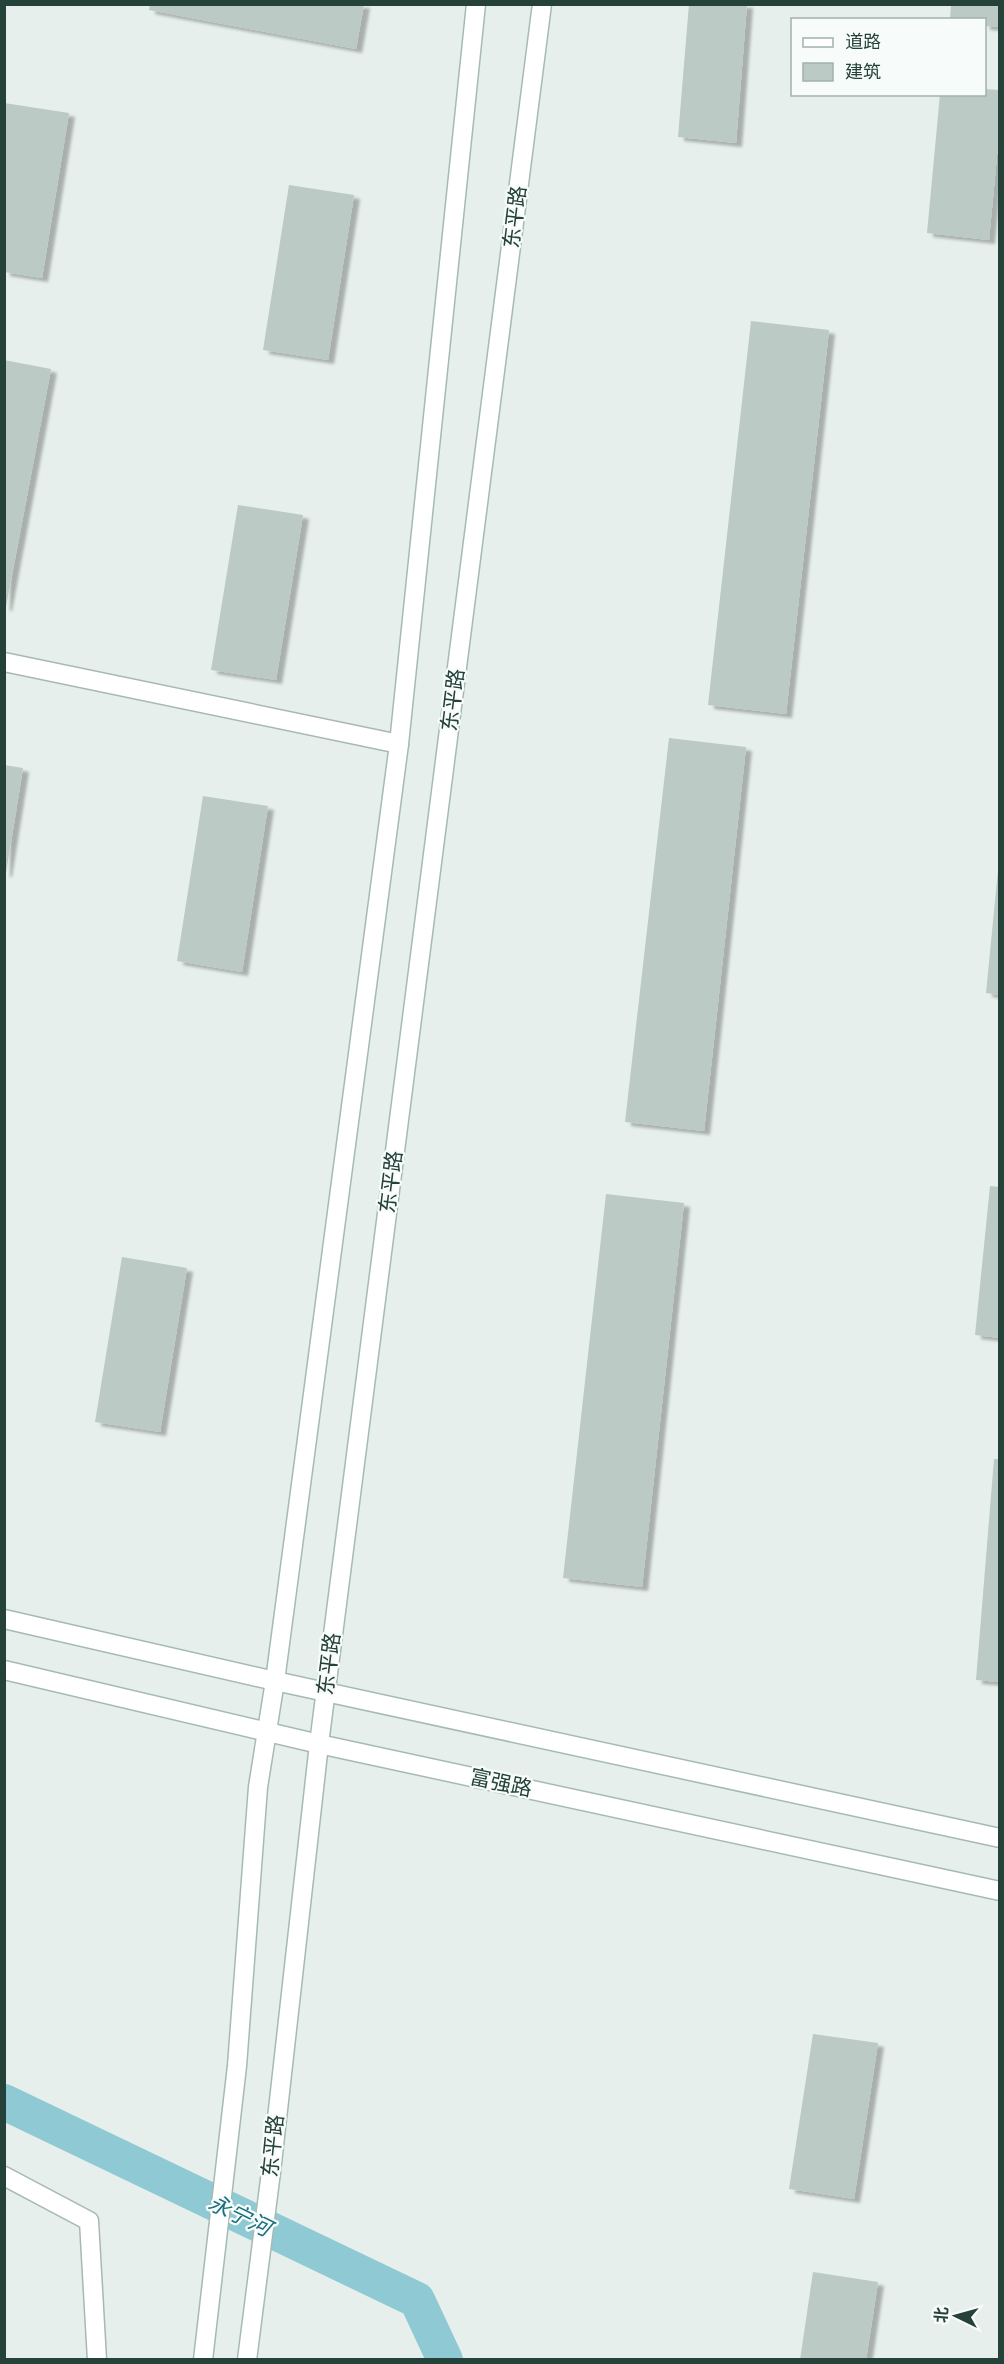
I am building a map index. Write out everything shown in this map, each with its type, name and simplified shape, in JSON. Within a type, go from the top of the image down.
[{"type":"main road","points":[[204,2352],[237,2066],[258,1787],[275,1681],[399,744],[476,4]]},
{"type":"main road","name":"东平路","points":[[247,2360],[319,1744],[542,4]]},
{"type":"main road","points":[[4,662],[399,744]]},
{"type":"main road","points":[[4,1619],[275,1681],[999,1838]]},
{"type":"main road","name":"富强路","points":[[4,1670],[319,1744],[999,1891]]},
{"type":"main road","points":[[4,2176],[88,2221],[97,2360]]},
{"type":"building","points":[[150,4],[364,4],[356,49],[149,10]]},
{"type":"building","points":[[689,4],[747,4],[736,143],[678,137]]},
{"type":"building","points":[[951,4],[1000,4],[1000,27],[986,26],[986,18],[950,18]]},
{"type":"building","points":[[986,89],[1000,90],[1000,124],[989,240],[927,233],[940,96],[986,96]]},
{"type":"building","points":[[4,103],[69,113],[42,278],[4,272]]},
{"type":"building","points":[[289,185],[354,195],[328,360],[263,350]]},
{"type":"building","points":[[751,321],[829,330],[786,714],[708,705]]},
{"type":"building","points":[[4,360],[51,369],[6,607],[4,607]]},
{"type":"building","points":[[238,505],[303,515],[276,680],[211,670]]},
{"type":"building","points":[[669,738],[746,747],[704,1131],[625,1122]]},
{"type":"building","points":[[4,765],[23,768],[6,873],[4,873]]},
{"type":"building","points":[[203,796],[268,806],[242,972],[177,961]]},
{"type":"building","points":[[998,870],[1000,870],[1000,995],[986,993]]},
{"type":"building","points":[[990,1186],[1000,1187],[1000,1338],[975,1335]]},
{"type":"building","points":[[606,1194],[684,1203],[642,1587],[563,1578]]},
{"type":"building","points":[[122,1257],[187,1268],[160,1432],[95,1422]]},
{"type":"building","points":[[994,1459],[1000,1459],[1000,1682],[976,1680]]},
{"type":"building","points":[[813,2034],[878,2043],[854,2199],[789,2189]]},
{"type":"building","points":[[813,2272],[878,2282],[866,2360],[800,2360]]},
{"type":"waterway","name":"永宁河","points":[[4,2102],[417,2300],[445,2360]]}]
